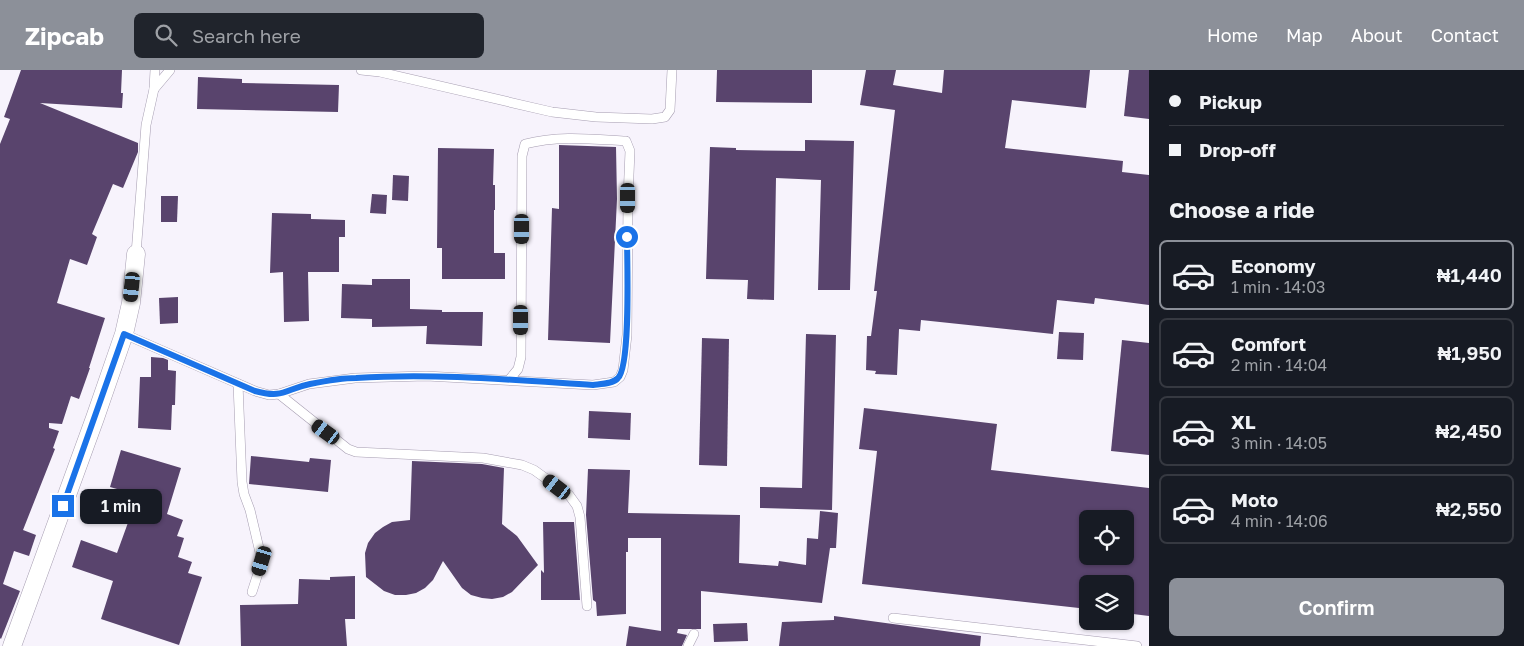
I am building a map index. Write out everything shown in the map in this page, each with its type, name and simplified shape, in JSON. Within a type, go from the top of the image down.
[{"type":"street","points":[[12,646],[124,334],[131,303],[136,254]]},
{"type":"lane","points":[[136,254],[146,125],[154,89],[155,70]]},
{"type":"lane","points":[[154,89],[170,70]]},
{"type":"lane","points":[[361,70],[380,72],[552,112],[596,117],[652,119],[665,117],[670,110],[672,70]]},
{"type":"lane","points":[[124,334],[238,384],[269,395],[309,384],[355,378],[426,376],[593,385],[614,382],[620,377],[623,370],[627,335],[630,151],[626,141],[574,137],[538,140],[525,144],[522,156],[521,357],[518,369],[509,380]]},
{"type":"lane","points":[[238,384],[242,482],[262,561],[252,592]]},
{"type":"lane","points":[[278,394],[348,449],[356,452],[483,458],[522,465],[534,470],[568,495],[577,506],[580,517],[587,606]]},
{"type":"lane","points":[[893,618],[1137,646]]},
{"type":"lane","points":[[688,646],[694,634]]},
{"type":"building","points":[[21,70],[122,70],[122,108],[40,103],[138,143],[138,152],[123,188],[113,184],[92,234],[97,237],[87,265],[70,259],[57,303],[105,318],[79,399],[71,396],[62,424],[49,423],[49,428],[59,431],[53,448],[55,449],[23,530],[36,535],[29,556],[14,551],[3,584],[20,591],[1,639],[0,144],[10,119],[4,117]]},
{"type":"building","points":[[717,70],[812,70],[812,103],[716,102]]},
{"type":"building","points":[[866,70],[896,70],[893,85],[942,93],[944,70],[1090,70],[1086,108],[1012,100],[1005,148],[1123,161],[1122,172],[1149,175],[1149,305],[1095,298],[1094,304],[1057,300],[1053,334],[921,320],[920,331],[899,329],[897,375],[875,374],[876,371],[866,370],[867,336],[871,336],[877,291],[874,291],[895,110],[860,105]]},
{"type":"building","points":[[1129,70],[1149,70],[1149,119],[1124,116]]},
{"type":"building","points":[[198,77],[242,79],[242,83],[339,85],[338,112],[197,109]]},
{"type":"building","points":[[805,140],[854,141],[850,290],[818,290],[821,180],[776,178],[774,300],[747,299],[748,280],[706,279],[710,147],[736,148],[736,150],[805,151]]},
{"type":"building","points":[[559,145],[616,147],[617,199],[610,343],[548,340],[552,208],[559,209]]},
{"type":"building","points":[[438,148],[494,149],[494,253],[505,253],[505,279],[442,279],[442,248],[437,248]]},
{"type":"building","points":[[393,175],[409,176],[408,201],[392,200]]},
{"type":"building","points":[[372,194],[387,195],[386,214],[370,213]]},
{"type":"building","points":[[161,196],[178,196],[177,222],[161,222]]},
{"type":"building","points":[[272,213],[311,214],[311,219],[345,220],[345,237],[339,237],[339,272],[308,272],[309,321],[284,322],[283,272],[270,273]]},
{"type":"building","points":[[372,279],[410,279],[410,309],[442,310],[442,312],[483,312],[482,346],[426,344],[427,326],[372,327],[372,319],[341,318],[342,284],[372,285]]},
{"type":"building","points":[[178,297],[178,323],[160,324],[159,298]]},
{"type":"building","points":[[1059,332],[1084,333],[1083,360],[1057,359]]},
{"type":"building","points":[[806,334],[836,335],[832,510],[760,508],[760,487],[802,488]]},
{"type":"building","points":[[702,338],[729,339],[727,466],[699,465]]},
{"type":"building","points":[[1122,340],[1149,343],[1149,455],[1111,451]]},
{"type":"building","points":[[151,357],[168,360],[168,370],[176,371],[175,405],[172,405],[171,430],[138,428],[140,377],[151,377]]},
{"type":"building","points":[[864,408],[997,424],[991,470],[1149,488],[1149,616],[1134,614],[1134,575],[1079,575],[1079,608],[862,584],[877,451],[859,449]]},
{"type":"building","points":[[589,411],[631,413],[630,440],[588,438]]},
{"type":"building","points":[[121,450],[181,468],[167,514],[183,520],[177,536],[184,538],[178,557],[192,562],[188,573],[202,577],[179,645],[101,619],[113,581],[72,567],[81,540],[117,553],[138,495],[110,487]]},
{"type":"building","points":[[251,456],[309,462],[310,458],[331,460],[328,492],[249,484]]},
{"type":"building","points":[[412,461],[482,464],[504,468],[502,524],[517,536],[538,565],[512,592],[503,597],[492,599],[471,595],[462,588],[443,561],[433,580],[416,593],[395,595],[384,591],[366,577],[365,553],[368,543],[375,533],[392,522],[410,520]]},
{"type":"building","points":[[588,469],[630,470],[628,513],[740,515],[739,563],[778,566],[779,561],[806,565],[807,538],[818,539],[820,511],[838,513],[836,548],[830,548],[822,603],[701,591],[701,629],[678,629],[677,633],[687,635],[682,646],[626,646],[629,626],[661,631],[661,538],[628,538],[628,552],[626,552],[626,614],[597,616],[596,602],[593,600],[586,515]]},
{"type":"building","points":[[543,522],[574,522],[580,600],[541,600],[541,570],[544,573]]},
{"type":"building","points":[[355,576],[355,619],[345,619],[347,646],[241,646],[240,605],[298,604],[299,579],[330,580],[330,577]]},
{"type":"building","points":[[834,616],[981,636],[980,646],[779,646],[782,622],[834,620]]},
{"type":"building","points":[[747,623],[748,641],[714,642],[713,624]]},
{"type":"route","points":[[63,506],[124,334],[255,391],[269,395],[287,392],[309,384],[355,378],[426,376],[593,385],[614,382],[620,377],[623,370],[627,335],[627,237]]}]
